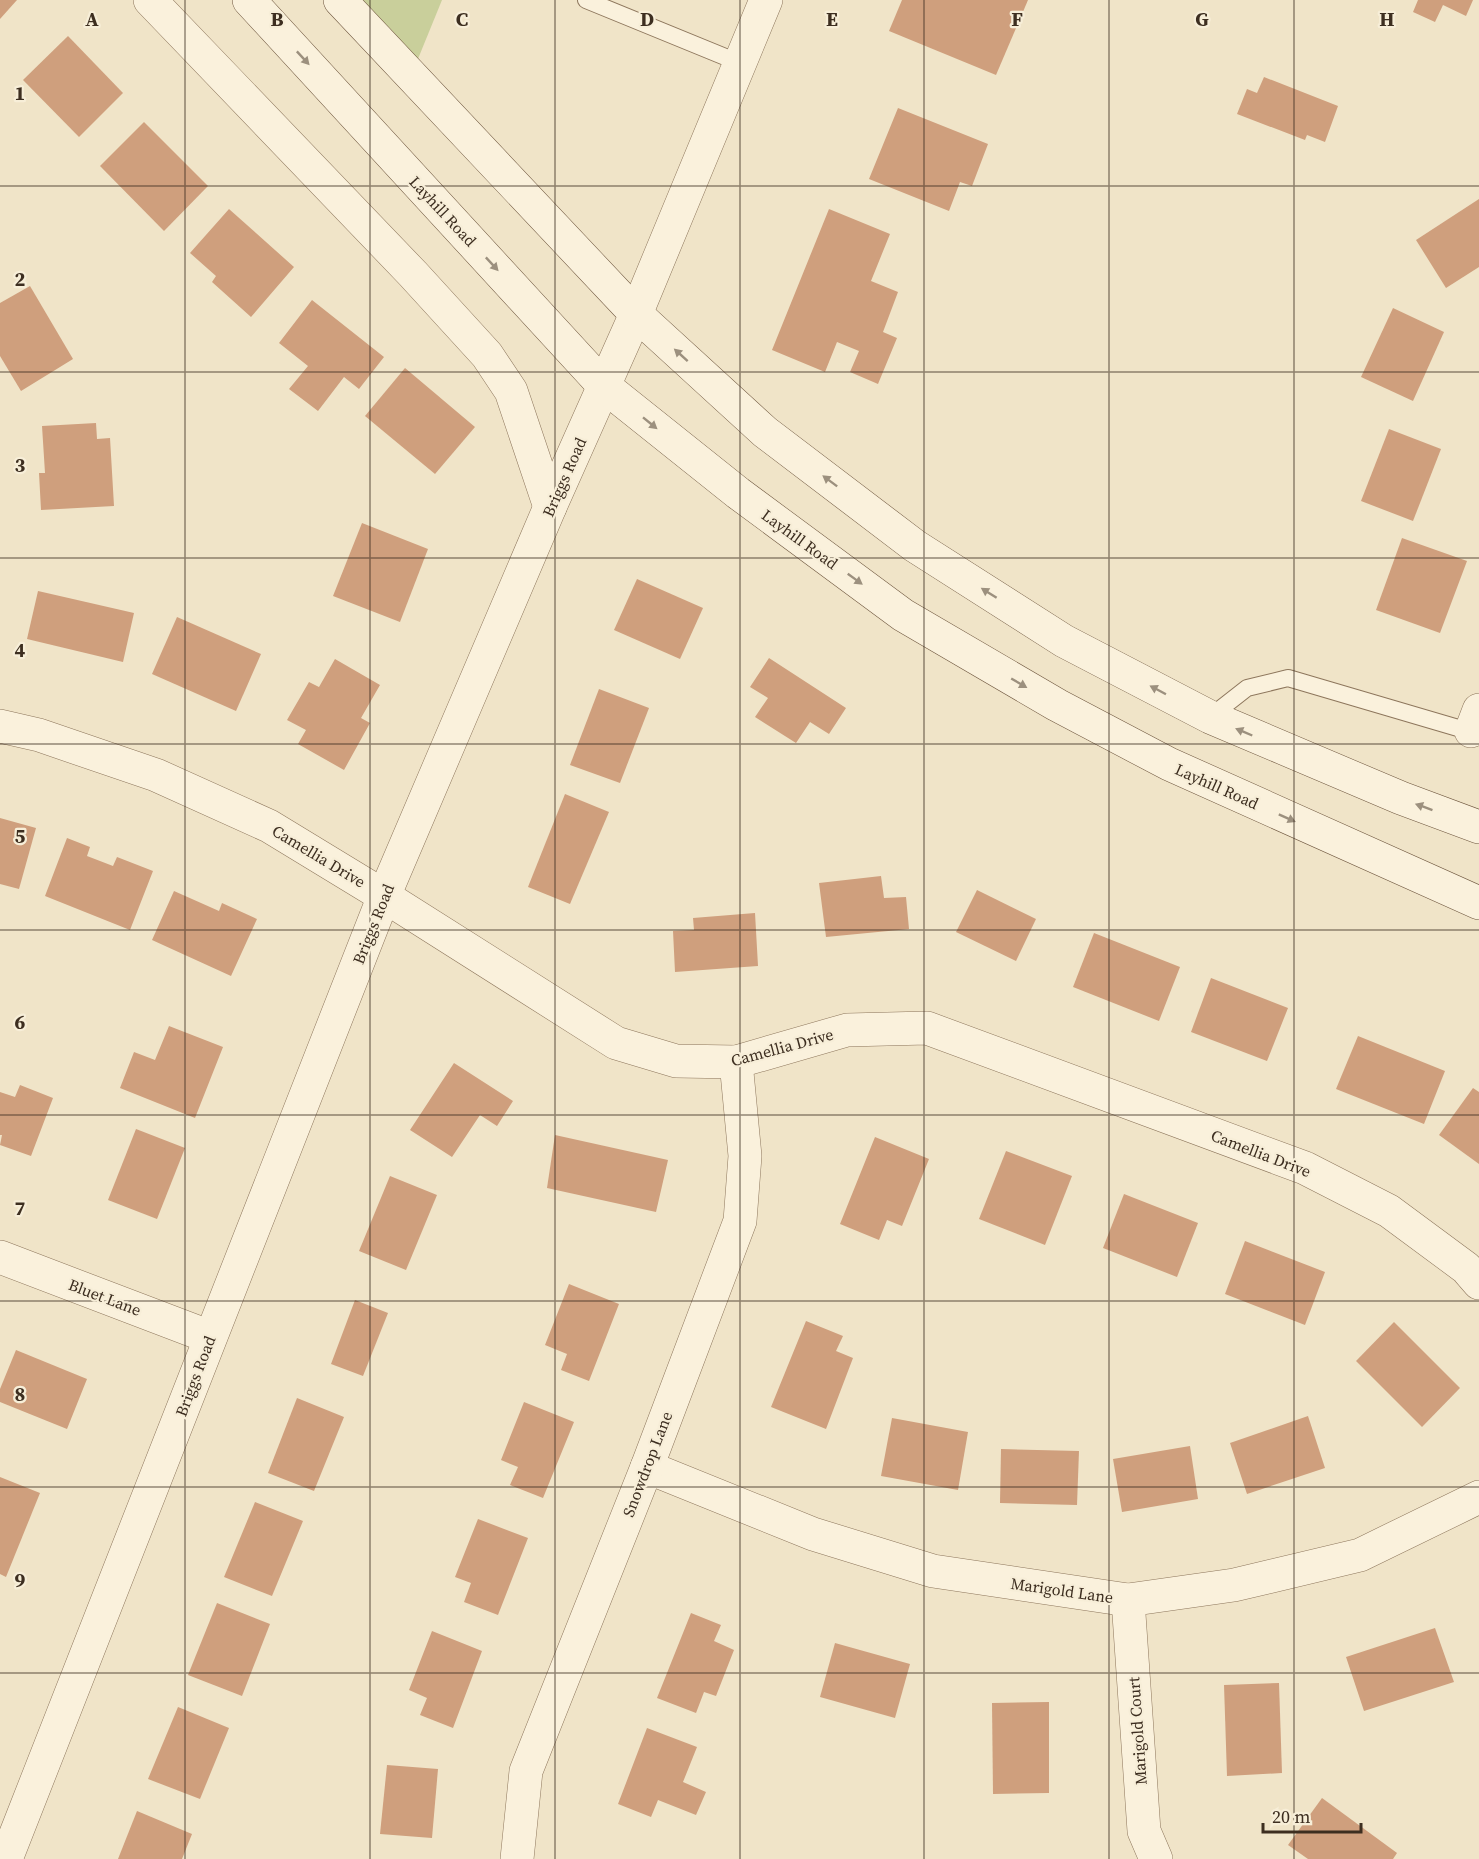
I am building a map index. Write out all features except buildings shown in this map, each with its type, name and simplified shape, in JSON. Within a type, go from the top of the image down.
[{"type":"street","points":[[150,0],[413,274],[487,355],[511,391],[550,507]]},
{"type":"street","name":"Layhill Road","points":[[249,0],[604,386],[738,493],[903,615],[1057,705],[1168,764],[1479,903]]},
{"type":"street","points":[[340,0],[636,314],[765,432],[915,546],[1064,641],[1210,717],[1401,798],[1479,827]]},
{"type":"street","name":"Briggs Road","points":[[6,1859],[384,896],[550,507],[636,314],[766,0]]},
{"type":"street","name":"Camellia Drive","points":[[0,726],[39,735],[156,775],[269,826],[616,1043],[676,1061],[736,1062],[848,1030],[927,1028],[1305,1168],[1389,1211],[1466,1268],[1479,1283]]},
{"type":"street","name":"Snowdrop Lane","points":[[517,1859],[526,1771],[647,1467],[740,1221],[744,1156],[736,1062]]},
{"type":"street","name":"Bluet Lane","points":[[0,1257],[210,1337]]},
{"type":"street","name":"Marigold Lane","points":[[647,1467],[813,1534],[933,1571],[1128,1600],[1234,1586],[1360,1555],[1479,1497]]},
{"type":"street","name":"Marigold Court","points":[[1128,1600],[1144,1831],[1156,1859]]},
{"type":"lane","points":[[586,0],[740,63]]},
{"type":"lane","points":[[1210,717],[1247,688],[1288,678],[1476,725]]},
{"type":"green space","points":[[340,0],[442,0],[411,76]]}]
